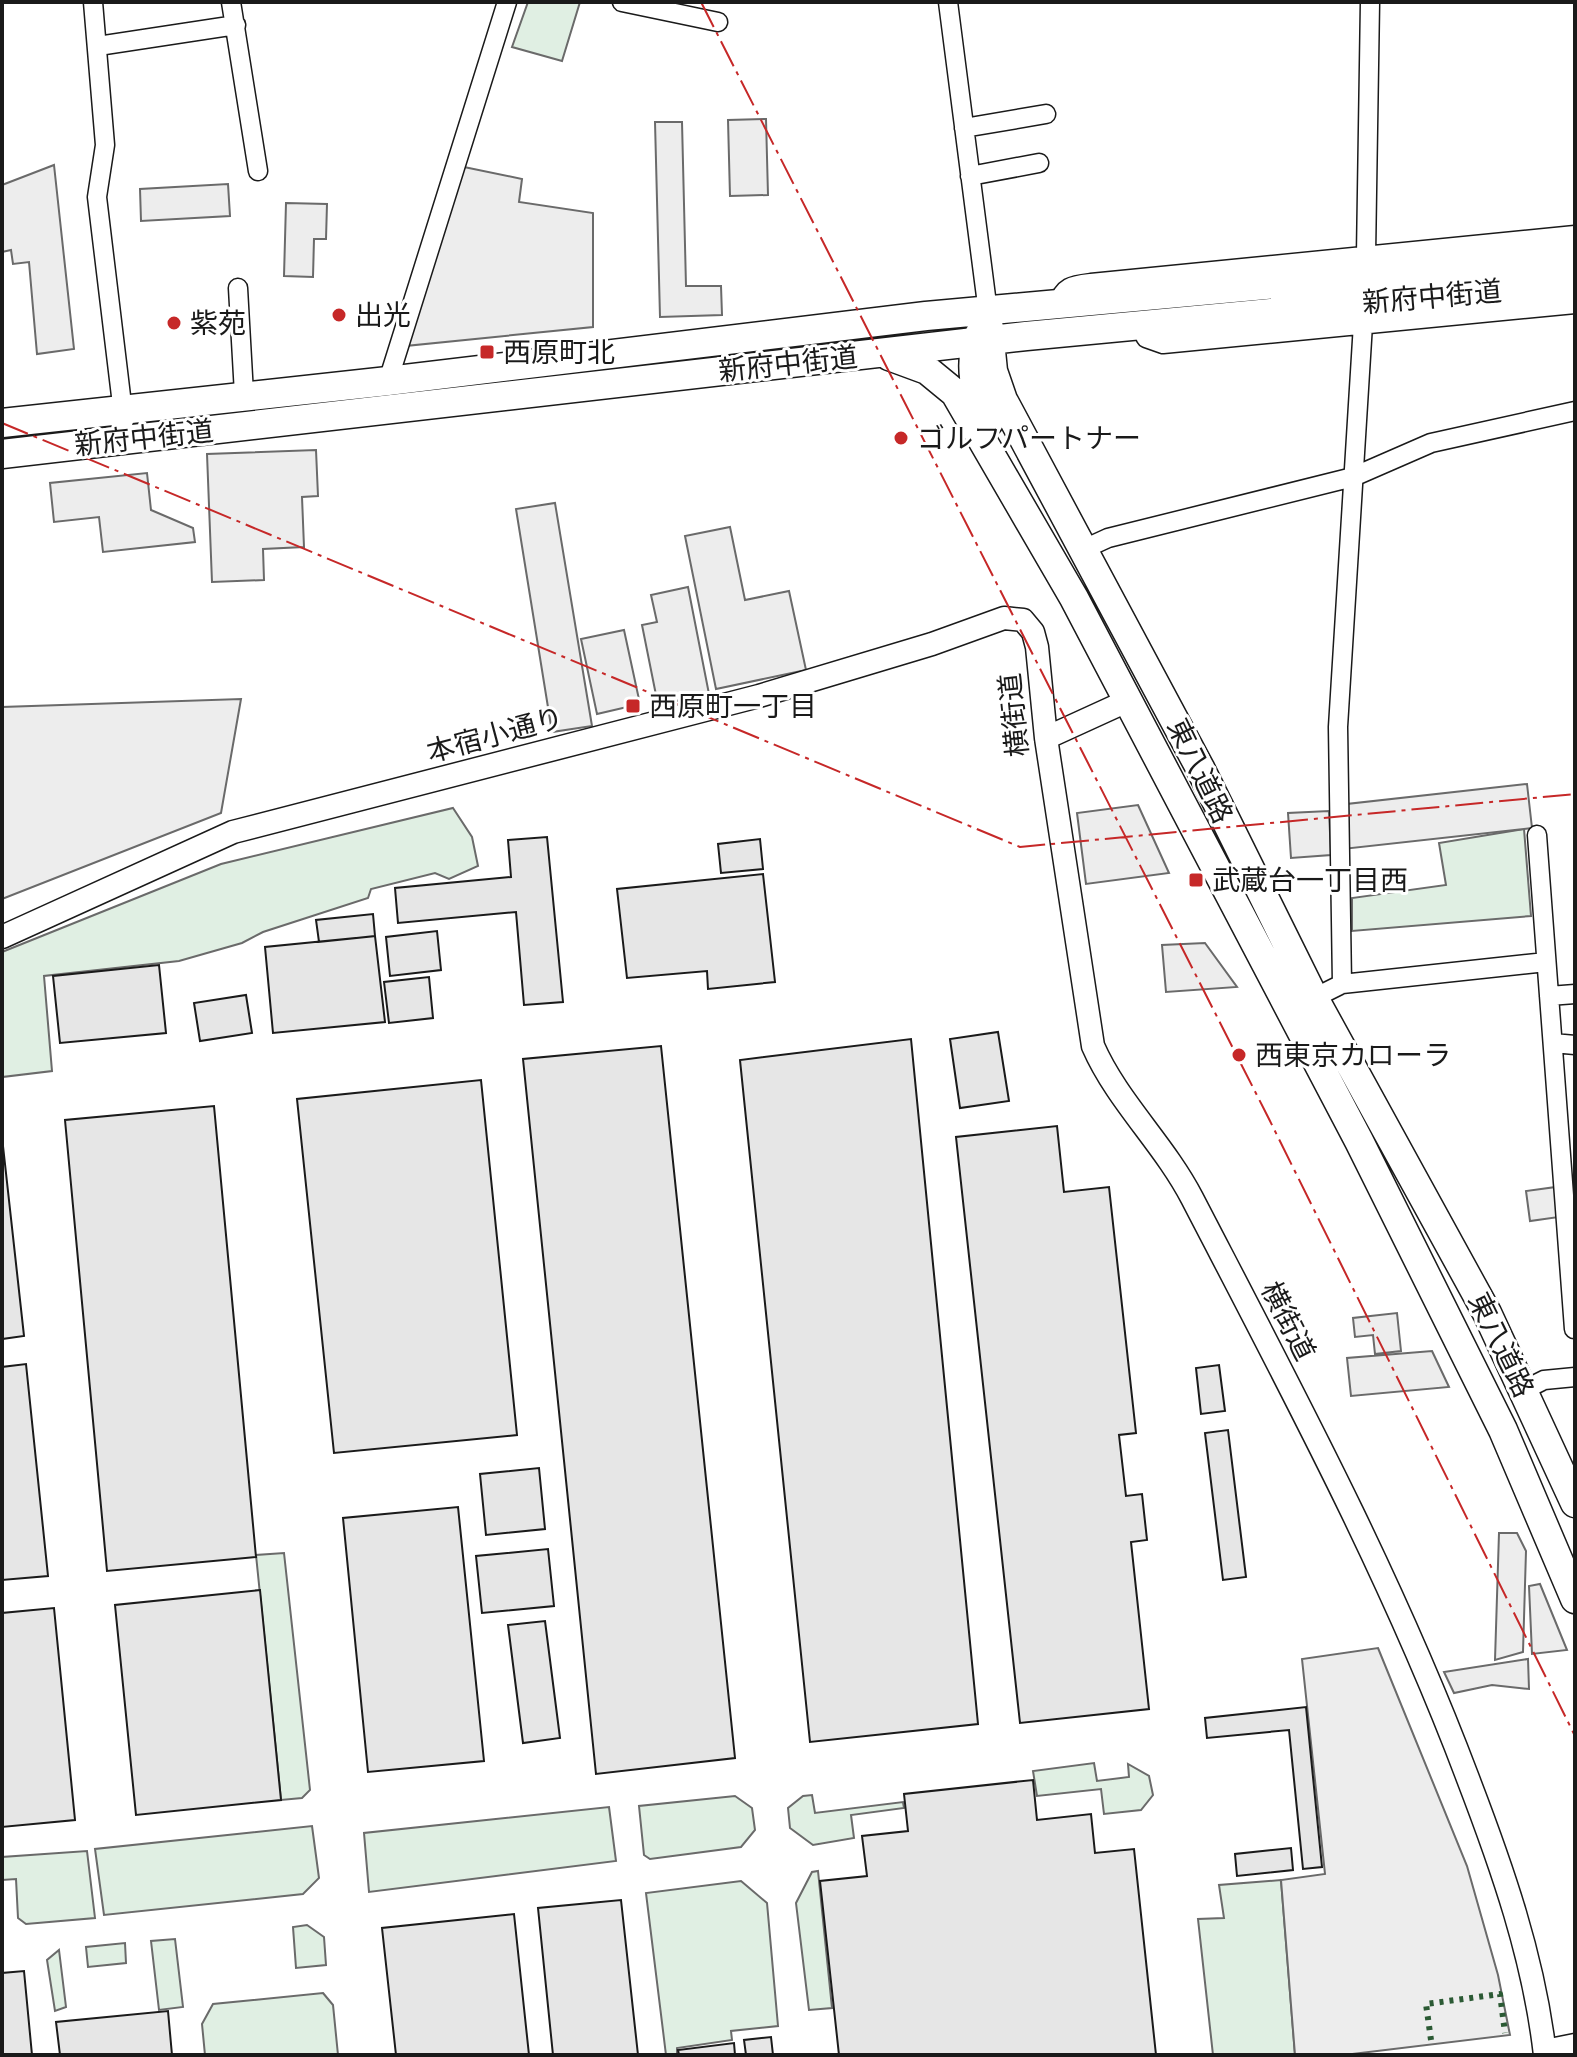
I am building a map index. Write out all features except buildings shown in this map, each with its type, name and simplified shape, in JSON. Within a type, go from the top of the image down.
[{"type":"main road","name":"新府中街道","points":[[2,423],[988,312],[1575,257]]},
{"type":"main road","name":"新府中街道","points":[[16,452],[983,341],[1575,284]]},
{"type":"main road","name":"東八道路","points":[[988,312],[973,371],[977,394],[1063,558],[1074,598]]},
{"type":"main road","name":"東八道路","points":[[983,341],[998,389],[1200,768],[1314,998],[1411,1171],[1524,1390],[1575,1503]]},
{"type":"main road","name":"東八道路","points":[[879,353],[917,365],[955,393],[1074,598],[1359,1141],[1503,1430],[1575,1599]]},
{"type":"main road","points":[[204,399],[186,407],[184,417],[236,414],[313,417]]},
{"type":"main road","points":[[2,435],[42,430],[51,434],[50,443],[16,452]]},
{"type":"main road","points":[[1411,1171],[1444,1259],[1484,1336],[1482,1346],[1475,1351],[1460,1343]]},
{"type":"main road","points":[[1546,1437],[1531,1429],[1525,1434],[1524,1445],[1557,1523],[1575,1587]]},
{"type":"street","points":[[93,2],[105,145],[97,197],[126,440]]},
{"type":"street","points":[[231,2],[258,171]]},
{"type":"street","points":[[388,381],[507,2]]},
{"type":"street","points":[[622,2],[718,22]]},
{"type":"street","points":[[948,2],[988,312]]},
{"type":"street","points":[[1366,255],[1370,2]]},
{"type":"street","points":[[98,46],[236,25]]},
{"type":"street","points":[[964,128],[1046,114]]},
{"type":"street","points":[[970,176],[1039,163]]},
{"type":"street","points":[[1058,306],[1060,296],[1070,286],[1575,235]]},
{"type":"street","points":[[238,288],[244,394]]},
{"type":"street","points":[[1140,326],[1146,338],[1163,344],[1575,304]]},
{"type":"street","points":[[1342,984],[1338,727],[1363,324]]},
{"type":"street","points":[[1084,549],[1108,538],[1353,477],[1431,443],[1575,411]]},
{"type":"street","name":"横街道","points":[[1014,616],[1023,620],[1033,632],[1093,1046],[1114,1083],[1190,1194],[1411,1633],[1503,1871],[1523,1941],[1545,2053]]},
{"type":"street","name":"本宿小通り","points":[[2,937],[233,832],[759,696],[1014,616]]},
{"type":"street","points":[[1046,738],[1127,701]]},
{"type":"street","points":[[1537,835],[1553,1043],[1568,1140],[1574,1329]]},
{"type":"street","points":[[1314,998],[1342,984],[1546,962]]},
{"type":"street","points":[[1549,996],[1575,994]]},
{"type":"street","points":[[1553,1043],[1575,1045]]},
{"type":"street","points":[[1524,1390],[1544,1380],[1575,1377]]},
{"type":"street","points":[[1545,2053],[1575,2045]]},
{"type":"green space","points":[[528,2],[580,2],[562,61],[512,47]]},
{"type":"green space","points":[[453,808],[472,837],[478,866],[449,879],[435,873],[371,889],[368,898],[263,932],[242,943],[179,961],[44,976],[52,1071],[2,1077],[2,952],[221,864]]},
{"type":"green space","points":[[1524,829],[1531,916],[1352,931],[1352,898],[1446,885],[1439,843]]},
{"type":"green space","points":[[284,1553],[310,1790],[302,1798],[281,1800],[256,1555]]},
{"type":"green space","points":[[1094,1763],[1097,1781],[1129,1777],[1128,1764],[1149,1776],[1153,1795],[1141,1810],[1104,1814],[1101,1789],[1037,1796],[1033,1771]]},
{"type":"green space","points":[[812,1795],[815,1813],[903,1802],[904,1808],[851,1815],[854,1838],[813,1845],[790,1828],[788,1808],[803,1796]]},
{"type":"green space","points":[[735,1796],[752,1808],[755,1830],[741,1847],[650,1859],[644,1855],[639,1806]]},
{"type":"green space","points":[[609,1807],[616,1861],[369,1892],[364,1833]]},
{"type":"green space","points":[[312,1826],[319,1878],[303,1894],[104,1915],[95,1849]]},
{"type":"green space","points":[[87,1851],[95,1918],[26,1924],[18,1918],[16,1879],[2,1880],[2,1857]]},
{"type":"green space","points":[[818,1871],[832,2008],[809,2010],[796,1903],[812,1872]]},
{"type":"green space","points":[[1281,1880],[1295,2055],[1213,2055],[1198,1919],[1224,1918],[1219,1885]]},
{"type":"green space","points":[[741,1881],[767,1903],[778,2026],[731,2031],[732,2040],[677,2048],[677,2055],[666,2055],[646,1893]]},
{"type":"green space","points":[[307,1925],[324,1937],[326,1965],[296,1968],[293,1927]]},
{"type":"green space","points":[[175,1939],[183,2007],[159,2010],[151,1941]]},
{"type":"green space","points":[[125,1943],[126,1963],[88,1967],[86,1947]]},
{"type":"green space","points":[[59,1950],[66,2007],[55,2011],[47,1960]]},
{"type":"green space","points":[[323,1993],[333,2005],[338,2055],[205,2055],[202,2024],[213,2004]]},
{"type":"shaded area","points":[[766,119],[768,195],[730,196],[728,120]]},
{"type":"shaded area","points":[[655,122],[682,122],[686,286],[721,286],[722,315],[660,317]]},
{"type":"shaded area","points":[[54,165],[74,349],[37,354],[29,262],[13,264],[11,250],[2,252],[2,185]]},
{"type":"shaded area","points":[[464,167],[522,179],[519,202],[593,213],[593,327],[405,346]]},
{"type":"shaded area","points":[[228,184],[230,216],[141,221],[140,189]]},
{"type":"shaded area","points":[[286,203],[327,204],[326,239],[314,239],[313,277],[284,276]]},
{"type":"shaded area","points":[[316,450],[318,496],[302,497],[304,547],[263,549],[264,580],[212,582],[207,454]]},
{"type":"shaded area","points":[[147,473],[151,510],[193,528],[195,542],[103,552],[99,517],[54,522],[50,483]]},
{"type":"shaded area","points":[[555,503],[592,726],[552,732],[516,509]]},
{"type":"shaded area","points":[[730,527],[745,600],[789,591],[806,670],[716,689],[685,536]]},
{"type":"shaded area","points":[[688,587],[709,694],[658,705],[642,625],[657,622],[651,595]]},
{"type":"shaded area","points":[[624,630],[640,704],[597,714],[581,639]]},
{"type":"shaded area","points":[[241,699],[221,813],[2,899],[2,707]]},
{"type":"shaded area","points":[[1527,784],[1532,828],[1343,849],[1338,805]]},
{"type":"shaded area","points":[[1138,805],[1169,873],[1086,884],[1077,813]]},
{"type":"shaded area","points":[[1329,811],[1331,855],[1291,858],[1288,813]]},
{"type":"shaded area","points":[[1205,943],[1237,987],[1166,992],[1162,945]]},
{"type":"shaded area","points":[[1556,1187],[1559,1217],[1530,1221],[1526,1191]]},
{"type":"shaded area","points":[[1397,1313],[1401,1351],[1375,1354],[1373,1335],[1355,1337],[1353,1318]]},
{"type":"shaded area","points":[[1432,1351],[1449,1387],[1351,1396],[1347,1358]]},
{"type":"shaded area","points":[[1499,1533],[1517,1533],[1526,1551],[1523,1652],[1495,1660]]},
{"type":"shaded area","points":[[1540,1584],[1567,1650],[1532,1654],[1529,1586]]},
{"type":"shaded area","points":[[1378,1648],[1467,1866],[1498,1975],[1510,2035],[1344,2055],[1295,2055],[1281,1880],[1325,1874],[1302,1659]]},
{"type":"shaded area","points":[[1528,1659],[1529,1689],[1492,1685],[1454,1693],[1444,1672]]},
{"type":"hedge","points":[[1431,2040],[1426,2004],[1500,1994],[1505,2033]]},
{"type":"power","points":[[701,2],[1268,1117],[1575,1736]]},
{"type":"power","points":[[2,423],[1020,847],[1575,794]]},
{"type":"place","name":"出光","points":[[339,315]]},
{"type":"place","name":"紫苑","points":[[174,323]]},
{"type":"place","name":"西原町北","points":[[487,352]]},
{"type":"place","name":"ゴルフパートナー","points":[[901,438]]},
{"type":"place","name":"西原町一丁目","points":[[633,706]]},
{"type":"place","name":"武蔵台一丁目西","points":[[1196,880]]},
{"type":"place","name":"西東京カローラ","points":[[1239,1055]]}]
